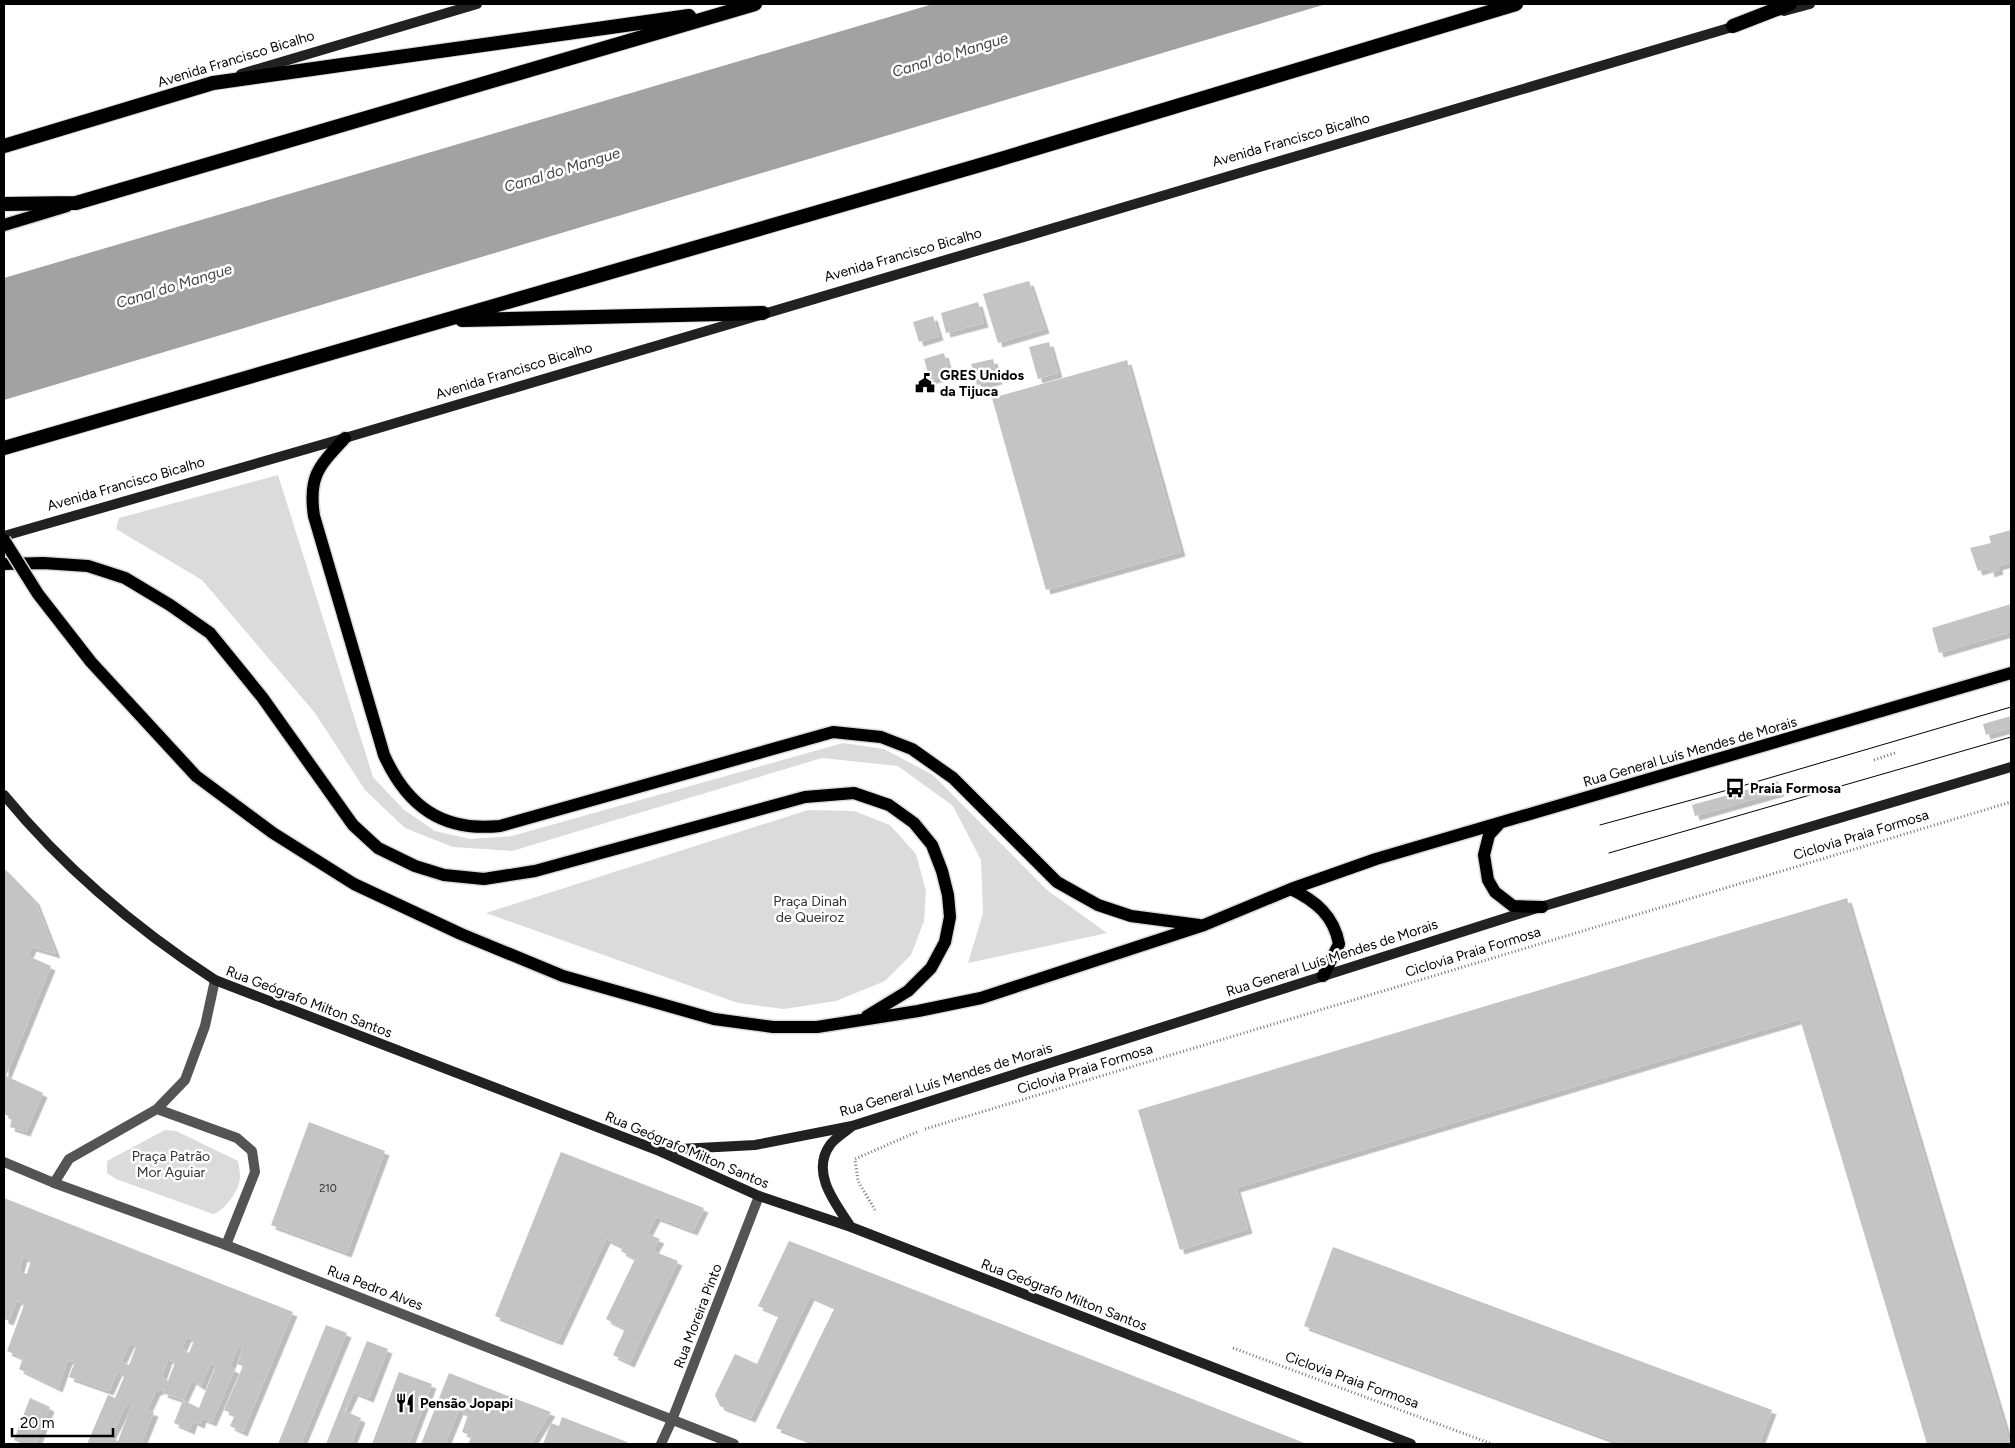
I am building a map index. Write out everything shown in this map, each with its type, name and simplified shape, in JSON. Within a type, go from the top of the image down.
[{"type":"highway","points":[[4,204],[76,203],[755,4]]},
{"type":"highway","points":[[4,448],[994,161],[1516,4]]},
{"type":"highway","points":[[1733,26],[1790,4]]},
{"type":"highway","points":[[212,83],[736,9]]},
{"type":"highway","name":"Avenida Francisco Bicalho","points":[[4,146],[212,83]]},
{"type":"highway","points":[[444,320],[763,314]]},
{"type":"main road","name":"Avenida Francisco Bicalho","points":[[212,83],[477,4]]},
{"type":"main road","name":"Avenida Francisco Bicalho","points":[[4,536],[345,438],[1810,4]]},
{"type":"main road","points":[[4,225],[76,203]]},
{"type":"main road","points":[[345,438],[318,469],[316,474],[312,491],[314,516],[384,755],[402,788],[412,799],[435,816],[451,823],[472,827],[500,826],[833,732],[881,737],[912,749],[953,778],[1057,882],[1098,905],[1131,916],[1204,925]]},
{"type":"main road","name":"Rua General Luís Mendes de Morais","points":[[4,540],[38,594],[98,670],[196,776],[273,833],[354,884],[460,934],[563,976],[714,1019],[773,1027],[808,1027],[860,1020],[918,1011],[981,998],[1204,925],[1291,889],[1376,859],[2011,673]]},
{"type":"main road","points":[[4,564],[43,563],[88,566],[125,578],[170,604],[210,633],[262,698],[353,825],[378,848],[415,866],[444,875],[484,879],[536,871],[806,797],[854,793],[890,805],[914,822],[932,845],[942,871],[948,895],[950,917],[945,942],[931,968],[908,991],[860,1020]]},
{"type":"main road","name":"Rua General Luís Mendes de Morais","points":[[657,1150],[755,1145],[852,1126],[1542,907],[2011,767]]},
{"type":"main road","name":"Rua Geógrafo Milton Santos","points":[[4,795],[61,859],[96,892],[169,948],[215,980],[657,1150],[759,1196],[851,1227],[1412,1444]]},
{"type":"main road","points":[[1500,823],[1489,835],[1484,854],[1488,880],[1495,892],[1514,906],[1542,907]]},
{"type":"main road","points":[[1291,889],[1317,904],[1334,926],[1339,944],[1323,976]]},
{"type":"main road","points":[[851,1227],[828,1192],[822,1172],[824,1156],[831,1144],[852,1126]]},
{"type":"street","points":[[54,1183],[69,1159],[156,1109],[185,1080],[205,1026],[215,980]]},
{"type":"street","points":[[156,1109],[237,1138],[252,1151],[255,1172],[226,1245]]},
{"type":"street","name":"Rua Pedro Alves","points":[[4,1162],[54,1183],[226,1245],[734,1444]]},
{"type":"street","name":"Rua Moreira Pinto","points":[[661,1444],[759,1196]]},
{"type":"path","points":[[1874,760],[1895,753]]},
{"type":"path","name":"Ciclovia Praia Formosa","points":[[881,1213],[873,1209],[858,1181],[855,1159],[918,1131],[2011,802]]},
{"type":"path","name":"Ciclovia Praia Formosa","points":[[1225,1345],[1492,1444]]},
{"type":"green space","points":[[278,475],[373,777],[403,809],[435,831],[470,839],[512,836],[843,743],[884,749],[933,775],[1047,890],[1107,933],[968,963],[983,913],[981,860],[953,806],[898,766],[822,758],[512,851],[453,847],[405,828],[365,790],[315,713],[202,580],[116,529],[119,518]]},
{"type":"green space","name":"Praça Dinah de Queiroz","points":[[808,810],[854,811],[890,825],[916,854],[926,891],[924,921],[911,955],[885,981],[836,1001],[784,1009],[738,1003],[486,913]]},
{"type":"green space","name":"Praça Patrão Mor Aguiar","points":[[165,1130],[176,1131],[238,1161],[239,1182],[231,1199],[218,1212],[213,1214],[116,1179],[107,1173],[107,1161]]},
{"type":"water","name":"Canal do Mangue","points":[[933,4],[1326,4],[4,400],[4,278]]},
{"type":"building","points":[[1029,281],[1045,329],[998,343],[983,294]]},
{"type":"building","points":[[978,302],[984,323],[946,333],[941,313]]},
{"type":"building","points":[[933,316],[939,336],[919,342],[913,322]]},
{"type":"building","points":[[1049,342],[1058,373],[1038,379],[1029,347]]},
{"type":"building","points":[[944,353],[950,374],[930,380],[924,359]]},
{"type":"building","points":[[993,359],[998,380],[977,385],[971,364]]},
{"type":"building","points":[[1127,360],[1181,552],[1046,590],[992,398]]},
{"type":"building","points":[[2011,530],[2011,562],[1998,566],[1999,570],[1990,573],[1989,568],[1978,571],[1970,548],[1991,543],[1989,536]]},
{"type":"building","points":[[2011,604],[2011,632],[1939,653],[1932,628]]},
{"type":"building","points":[[2011,716],[2011,728],[1986,735],[1983,724]]},
{"type":"building","points":[[1778,781],[1780,792],[1695,816],[1692,805]]},
{"type":"building","points":[[4,868],[35,900],[56,954],[32,947],[28,956],[51,966],[6,1076],[43,1093],[26,1132],[10,1127],[12,1118],[4,1114]]},
{"type":"building","points":[[1847,898],[2010,1444],[1927,1444],[1800,1019],[1236,1188],[1248,1229],[1180,1250],[1138,1110]]},
{"type":"building","points":[[309,1122],[385,1151],[347,1253],[271,1225]]},
{"type":"building","points":[[561,1152],[704,1208],[693,1231],[656,1217],[647,1234],[660,1239],[653,1251],[678,1261],[630,1363],[613,1355],[625,1329],[606,1319],[635,1259],[621,1251],[623,1247],[606,1239],[558,1341],[495,1316]]},
{"type":"building","points":[[4,1198],[293,1312],[243,1432],[230,1426],[235,1415],[224,1410],[243,1366],[237,1364],[243,1349],[238,1346],[230,1367],[235,1369],[212,1422],[202,1418],[200,1424],[193,1421],[190,1430],[174,1423],[183,1400],[163,1393],[164,1389],[156,1391],[147,1410],[154,1412],[141,1444],[87,1444],[108,1395],[115,1398],[124,1377],[118,1371],[109,1391],[69,1377],[75,1362],[68,1360],[58,1388],[19,1369],[23,1358],[7,1351],[24,1305],[17,1300],[9,1321],[4,1319]],"holes":[[[23,1257],[31,1260],[27,1274],[19,1271]],[[187,1337],[194,1341],[189,1353],[182,1348]],[[130,1343],[136,1347],[129,1365],[121,1362]],[[168,1359],[175,1363],[168,1381],[162,1377]],[[210,1364],[216,1365],[199,1408],[183,1400],[192,1380],[201,1386]],[[128,1402],[132,1404],[118,1441],[110,1438]]]},
{"type":"building","points":[[789,1241],[1307,1444],[818,1444],[776,1428],[835,1307],[810,1296],[751,1418],[720,1406],[715,1395],[735,1354],[757,1364],[779,1315],[758,1306]]},
{"type":"building","points":[[1333,1247],[1772,1410],[1759,1444],[1622,1444],[1304,1326]]},
{"type":"building","points":[[326,1325],[347,1333],[301,1444],[278,1444]]},
{"type":"building","points":[[367,1341],[388,1349],[369,1398],[354,1392],[345,1411],[361,1418],[351,1444],[326,1444]]},
{"type":"building","points":[[399,1372],[432,1384],[409,1444],[372,1444]]},
{"type":"building","points":[[449,1373],[551,1412],[531,1444],[468,1444],[472,1436],[462,1432],[468,1415],[459,1410],[445,1444],[421,1444]]},
{"type":"building","points":[[30,1398],[50,1407],[36,1444],[23,1444],[14,1440]]},
{"type":"building","points":[[562,1417],[628,1444],[543,1444],[551,1423],[559,1426]]},
{"type":"tram line","points":[[1600,825],[1735,788],[2011,707]]},
{"type":"tram line","points":[[1609,853],[2011,737]]},
{"type":"place","name":"GRES Unidos da Tijuca","points":[[925,383]]},
{"type":"place","name":"Praia Formosa","points":[[1735,788]]},
{"type":"place","name":"Pensão Jopapi","points":[[405,1403]]}]
